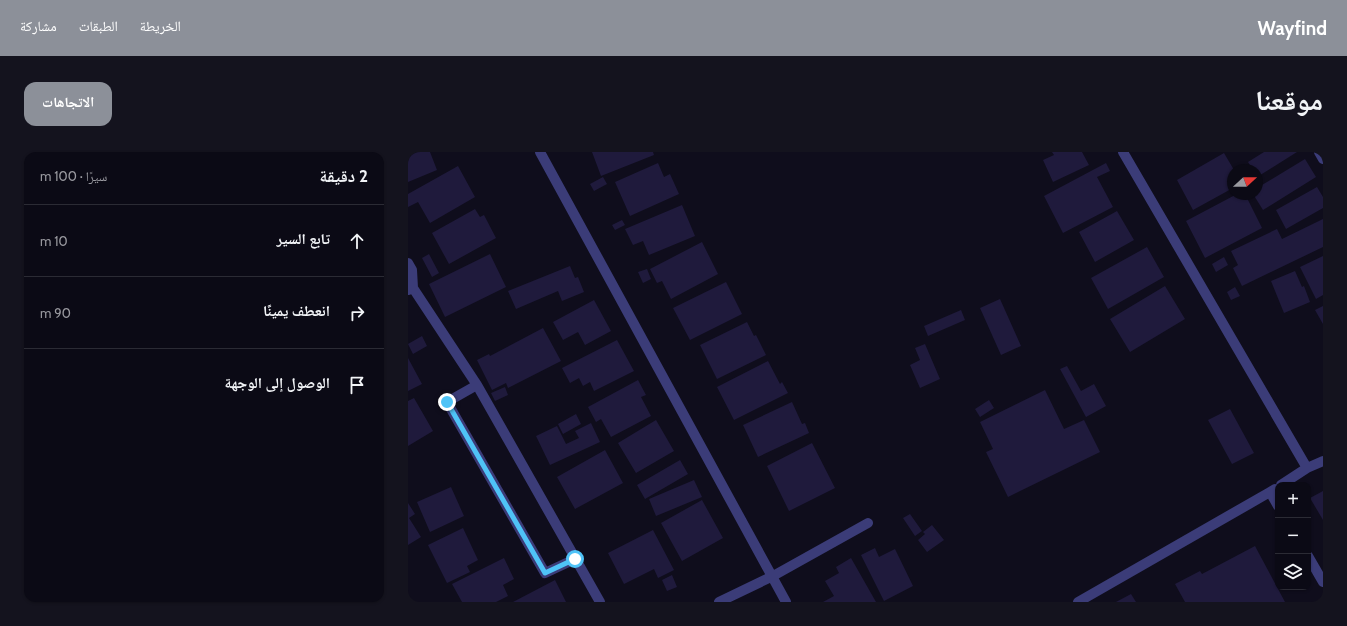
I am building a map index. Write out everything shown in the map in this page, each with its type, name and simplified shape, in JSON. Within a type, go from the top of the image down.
[{"type":"street","points":[[540,152],[786,602]]},
{"type":"street","points":[[1123,152],[1307,468]]},
{"type":"street","points":[[1319,152],[1323,159]]},
{"type":"street","points":[[408,263],[412,270],[410,289],[477,385],[600,602]]},
{"type":"street","points":[[477,385],[447,402],[545,573],[575,559]]},
{"type":"street","points":[[1286,482],[1307,468],[1323,460]]},
{"type":"street","points":[[1078,602],[1274,490]]},
{"type":"street","points":[[719,602],[773,576],[868,524]]},
{"type":"street","points":[[1311,560],[1322,576]]},
{"type":"building","points":[[408,152],[430,152],[437,170],[408,182]]},
{"type":"building","points":[[592,152],[653,152],[654,155],[601,176]]},
{"type":"building","points":[[1052,152],[1082,152],[1089,165],[1053,182],[1043,160],[1054,155]]},
{"type":"building","points":[[1264,152],[1297,152],[1263,173],[1263,164],[1249,164],[1248,162]]},
{"type":"building","points":[[1224,153],[1230,164],[1227,164],[1227,191],[1193,210],[1177,180]]},
{"type":"building","points":[[1305,159],[1316,177],[1263,210],[1257,200],[1263,200],[1263,184]]},
{"type":"building","points":[[658,163],[664,177],[670,174],[679,194],[630,216],[615,182]]},
{"type":"building","points":[[1106,163],[1110,171],[1097,177],[1113,207],[1063,233],[1044,196]]},
{"type":"building","points":[[458,166],[475,197],[430,223],[418,202],[408,207],[408,194]]},
{"type":"building","points":[[603,177],[607,184],[594,191],[590,184]]},
{"type":"building","points":[[1317,187],[1323,197],[1323,208],[1286,229],[1276,210]]},
{"type":"building","points":[[1227,199],[1248,200],[1262,228],[1205,258],[1186,221]]},
{"type":"building","points":[[682,205],[695,236],[649,255],[643,241],[633,245],[625,229]]},
{"type":"building","points":[[475,209],[480,217],[484,215],[496,238],[449,264],[432,233]]},
{"type":"building","points":[[1117,211],[1134,240],[1095,262],[1079,232]]},
{"type":"building","points":[[1323,219],[1323,247],[1242,286],[1233,268],[1238,265],[1231,251],[1277,229],[1282,239]]},
{"type":"building","points":[[622,220],[625,225],[615,230],[612,225]]},
{"type":"building","points":[[702,242],[718,274],[671,299],[662,281],[657,283],[650,269]]},
{"type":"building","points":[[1147,247],[1164,277],[1108,309],[1091,278]]},
{"type":"building","points":[[429,254],[439,273],[432,277],[422,258]]},
{"type":"building","points":[[490,254],[506,287],[445,317],[429,284]]},
{"type":"building","points":[[1323,256],[1323,295],[1316,299],[1300,267]]},
{"type":"building","points":[[1224,257],[1228,265],[1216,272],[1212,264]]},
{"type":"building","points":[[570,266],[575,278],[578,277],[584,292],[562,301],[558,291],[516,309],[508,291]]},
{"type":"building","points":[[647,269],[651,279],[643,283],[638,272]]},
{"type":"building","points":[[1295,271],[1302,287],[1304,286],[1310,302],[1284,313],[1271,281]]},
{"type":"building","points":[[726,282],[742,314],[690,340],[673,308]]},
{"type":"building","points":[[1165,286],[1185,319],[1130,352],[1110,319]]},
{"type":"building","points":[[1235,287],[1240,296],[1231,300],[1227,292]]},
{"type":"building","points":[[1000,299],[1021,346],[1001,355],[980,308]]},
{"type":"building","points":[[594,300],[611,331],[585,345],[578,332],[563,340],[553,322]]},
{"type":"building","points":[[1323,306],[1323,324],[1315,310]]},
{"type":"building","points":[[961,310],[965,320],[928,336],[924,326]]},
{"type":"building","points":[[747,322],[754,336],[756,335],[766,355],[717,379],[700,345]]},
{"type":"building","points":[[543,328],[561,361],[508,388],[506,383],[492,390],[477,360],[489,354],[490,356]]},
{"type":"building","points":[[422,336],[427,346],[413,354],[408,344]]},
{"type":"building","points":[[617,340],[634,371],[594,391],[590,382],[583,386],[579,378],[570,383],[562,368]]},
{"type":"building","points":[[925,344],[940,379],[920,388],[910,365],[920,360],[915,348]]},
{"type":"building","points":[[408,358],[422,384],[408,391]]},
{"type":"building","points":[[768,361],[780,384],[782,382],[788,393],[734,420],[717,387]]},
{"type":"building","points":[[1067,366],[1081,391],[1094,384],[1106,406],[1086,417],[1060,369]]},
{"type":"building","points":[[638,380],[646,395],[641,397],[651,416],[611,437],[601,419],[596,422],[588,407]]},
{"type":"building","points":[[505,387],[508,395],[495,401],[491,393]]},
{"type":"building","points":[[1045,390],[1064,429],[1084,420],[1100,452],[1008,497],[986,452],[993,449],[980,422]]},
{"type":"building","points":[[414,398],[433,431],[408,446],[408,401]]},
{"type":"building","points":[[989,400],[994,408],[980,417],[975,409]]},
{"type":"building","points":[[792,402],[802,424],[805,423],[809,433],[758,457],[743,425]]},
{"type":"building","points":[[1230,409],[1254,453],[1232,464],[1208,420]]},
{"type":"building","points":[[576,414],[581,424],[563,434],[558,424]]},
{"type":"building","points":[[656,420],[674,451],[636,473],[618,443]]},
{"type":"building","points":[[591,423],[600,442],[550,465],[536,436],[557,426],[566,444],[579,438],[575,431]]},
{"type":"building","points":[[812,443],[835,488],[789,511],[767,466]]},
{"type":"building","points":[[605,450],[623,483],[575,509],[557,477]]},
{"type":"building","points":[[680,460],[688,474],[645,499],[637,485]]},
{"type":"building","points":[[694,480],[702,497],[656,516],[649,499]]},
{"type":"building","points":[[451,487],[464,516],[430,532],[417,502]]},
{"type":"building","points":[[1323,491],[1323,520],[1311,500],[1311,497]]},
{"type":"building","points":[[702,500],[723,538],[682,561],[661,523]]},
{"type":"building","points":[[408,503],[415,514],[409,518],[421,537],[408,545]]},
{"type":"building","points":[[910,514],[922,531],[915,536],[903,518]]},
{"type":"building","points":[[932,525],[944,540],[927,552],[918,540],[925,534],[923,532]]},
{"type":"building","points":[[463,528],[478,560],[467,566],[470,572],[447,583],[428,545]]},
{"type":"building","points":[[653,530],[674,570],[658,578],[654,569],[624,584],[608,553]]},
{"type":"building","points":[[1255,546],[1275,583],[1275,590],[1279,590],[1285,602],[1185,602],[1175,584],[1200,571],[1202,574]]},
{"type":"building","points":[[875,548],[879,557],[895,549],[913,586],[884,601],[861,555]]},
{"type":"building","points":[[504,558],[514,579],[503,585],[508,596],[496,602],[462,602],[452,584]]},
{"type":"building","points":[[851,558],[876,602],[823,602],[834,596],[825,581],[839,573],[836,567]]},
{"type":"building","points":[[672,575],[677,587],[667,591],[662,580]]},
{"type":"building","points":[[555,580],[566,602],[513,602]]},
{"type":"building","points":[[1131,594],[1136,602],[1116,602]]},
{"type":"route","points":[[447,402],[545,573],[575,559]]}]
